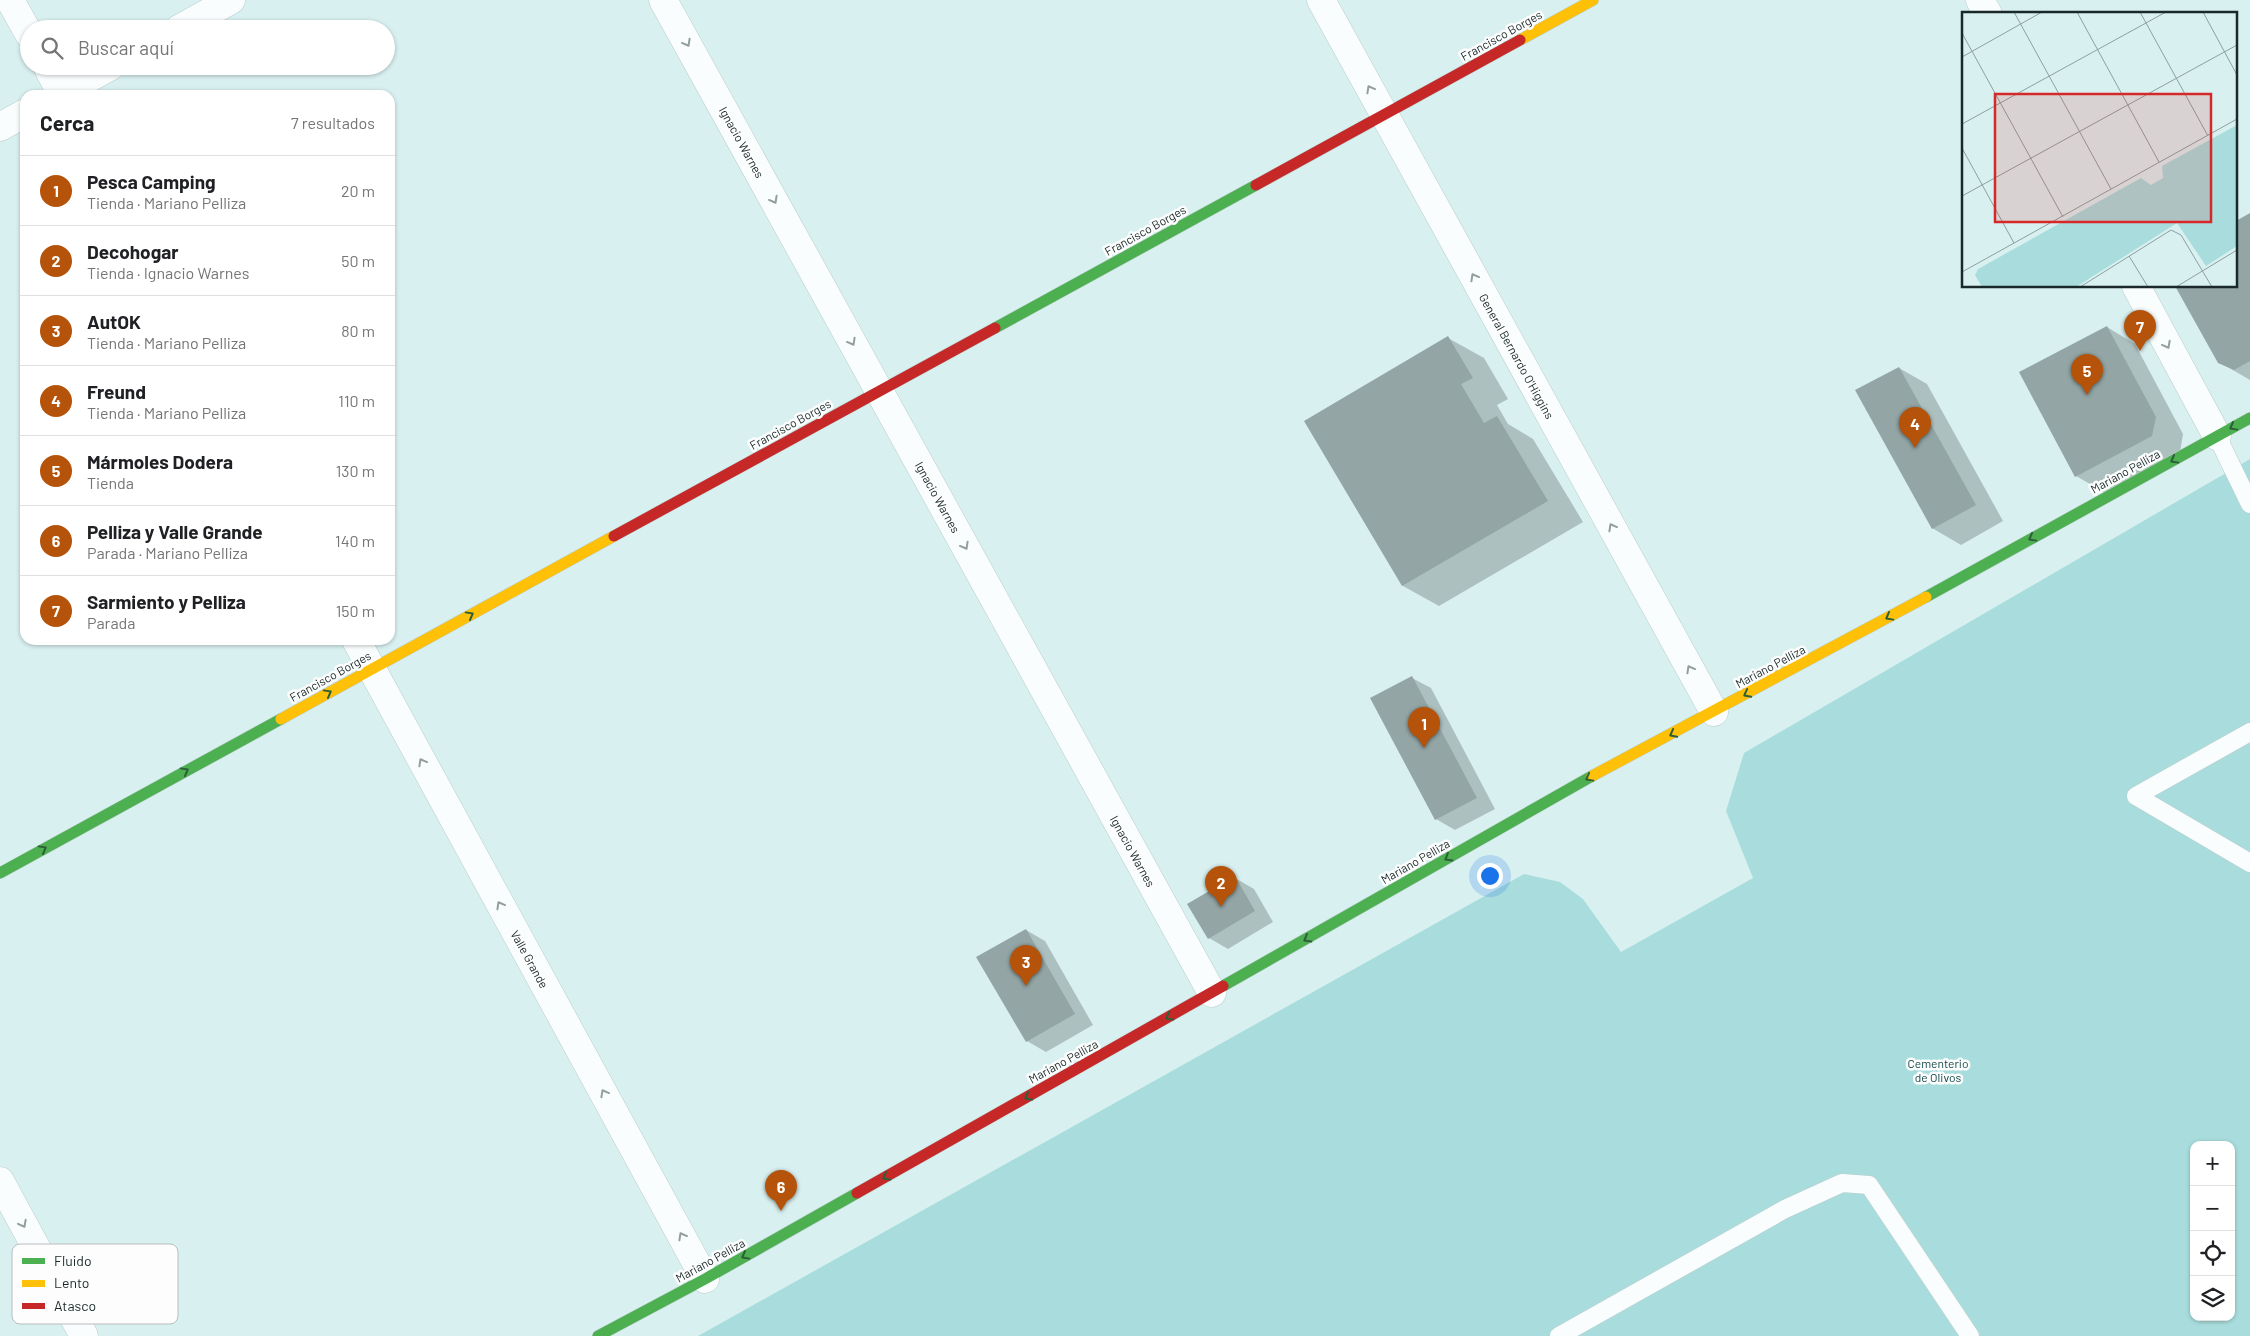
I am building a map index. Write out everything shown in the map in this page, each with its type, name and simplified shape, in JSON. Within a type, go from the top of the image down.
[{"type":"street","points":[[10,0],[21,20]]},
{"type":"street","points":[[195,20],[231,0]]},
{"type":"street","name":"Ignacio Warnes","points":[[663,0],[1212,993]]},
{"type":"street","name":"General Bernardo O'Higgins","points":[[1321,0],[1714,712]]},
{"type":"street","name":"Francisco Borges","points":[[0,873],[1593,0]]},
{"type":"street","points":[[1980,0],[1987,12]]},
{"type":"street","points":[[52,75],[59,90]]},
{"type":"street","points":[[68,90],[95,75]]},
{"type":"street","points":[[0,127],[20,116]]},
{"type":"street","points":[[2137,288],[2217,436]]},
{"type":"street","name":"Mariano Pelliza","points":[[598,1336],[705,1279],[1593,776],[1714,712],[2250,418]]},
{"type":"street","name":"Valle Grande","points":[[359,645],[705,1279]]},
{"type":"street","points":[[0,1181],[34,1244]]},
{"type":"street","points":[[77,1324],[84,1336]]},
{"type":"lane","points":[[2217,436],[2250,504]]},
{"type":"lane","points":[[2250,732],[2136,796],[2250,863]]},
{"type":"lane","points":[[1558,1336],[1785,1209],[1842,1183],[1870,1185],[1970,1336]]},
{"type":"green space","name":"Cementerio de Olivos","points":[[2250,459],[2250,1336],[698,1336],[1524,874],[1560,882],[1583,899],[1621,952],[1753,878],[1726,811],[1744,753]]},
{"type":"building","points":[[2250,213],[2250,361],[2234,370],[2218,363],[2176,288],[2238,288],[2238,220]]},
{"type":"building","points":[[2107,326],[2156,417],[2152,436],[2075,477],[2019,372]]},
{"type":"building","points":[[1448,336],[1473,378],[1461,384],[1484,423],[1497,416],[1548,501],[1402,586],[1304,421]]},
{"type":"building","points":[[1899,367],[1976,505],[1932,529],[1855,390]]},
{"type":"building","points":[[1412,676],[1477,798],[1435,820],[1370,698]]},
{"type":"building","points":[[1235,876],[1255,911],[1208,939],[1187,904]]},
{"type":"building","points":[[1026,929],[1075,1014],[1026,1042],[976,957]]},
{"type":"traffic: fast","points":[[995,328],[1256,185]]},
{"type":"traffic: fast","points":[[1926,597],[2250,418]]},
{"type":"traffic: fast","points":[[0,873],[281,719]]},
{"type":"traffic: fast","points":[[1223,986],[1592,776]]},
{"type":"traffic: fast","points":[[598,1336],[705,1279],[857,1193]]},
{"type":"traffic: slow","points":[[1520,40],[1593,0]]},
{"type":"traffic: slow","points":[[281,719],[614,536]]},
{"type":"traffic: slow","points":[[1592,776],[1926,597]]},
{"type":"traffic: jam","points":[[1256,185],[1520,40]]},
{"type":"traffic: jam","points":[[614,536],[995,328]]},
{"type":"traffic: jam","points":[[857,1193],[1223,986]]},
{"type":"place","name":"Sarmiento y Pelliza","points":[[2140,351]]},
{"type":"place","name":"Mármoles Dodera","points":[[2087,395]]},
{"type":"place","name":"Freund","points":[[1915,448]]},
{"type":"place","name":"Pesca Camping","points":[[1424,748]]},
{"type":"place","name":"Decohogar","points":[[1221,907]]},
{"type":"place","name":"AutOK","points":[[1026,986]]},
{"type":"place","name":"Pelliza y Valle Grande","points":[[781,1211]]}]
